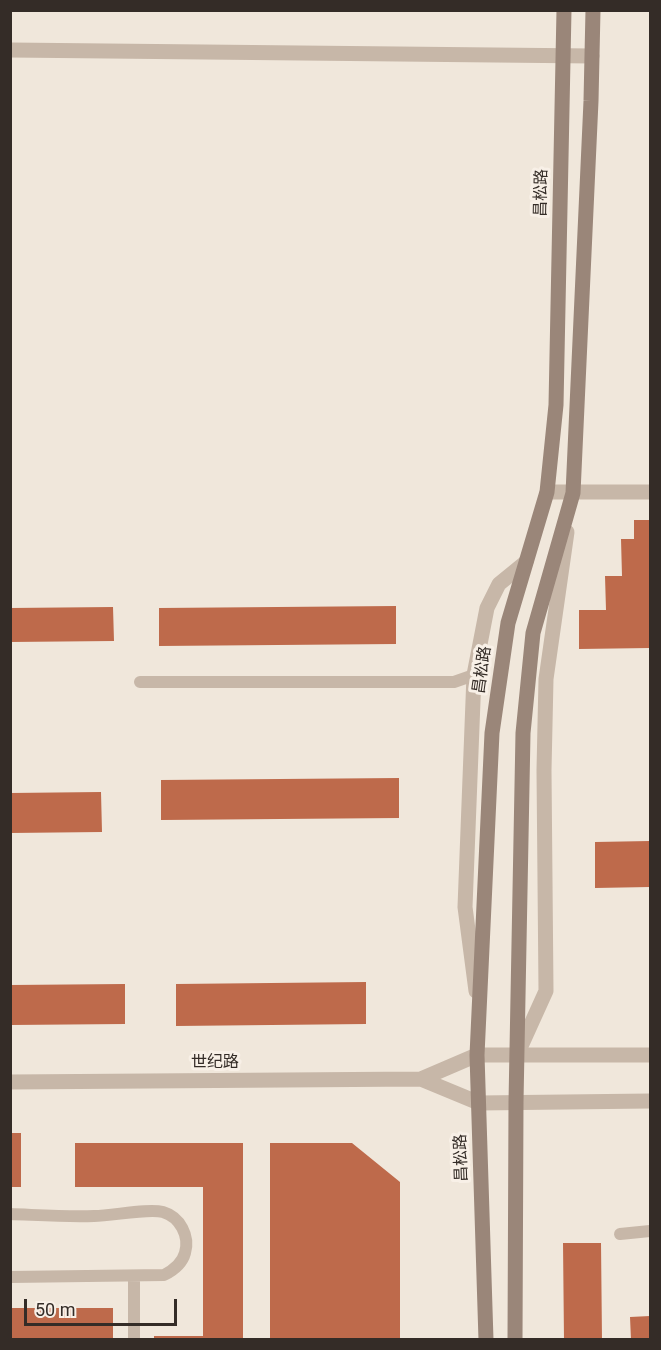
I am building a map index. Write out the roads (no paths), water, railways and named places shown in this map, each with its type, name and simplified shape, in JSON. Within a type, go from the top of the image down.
[{"type":"main road","name":"昌松路","points":[[486,1340],[477,1055],[492,733],[508,623],[547,492],[556,405],[564,10]]},
{"type":"main road","points":[[515,1340],[516,1102],[523,733],[533,633],[573,493],[593,10]]},
{"type":"street","points":[[10,50],[592,56]]},
{"type":"street","points":[[547,492],[651,492]]},
{"type":"street","points":[[517,1055],[546,991],[544,770],[546,679],[573,493]]},
{"type":"street","points":[[479,1014],[465,907],[474,675],[487,608],[499,584],[526,562]]},
{"type":"street","name":"世纪路","points":[[10,1082],[421,1079],[477,1055],[651,1055]]},
{"type":"street","name":"世纪路","points":[[421,1079],[479,1103],[651,1101]]},
{"type":"lane","points":[[140,682],[454,682],[474,675]]},
{"type":"lane","points":[[10,1214],[95,1216],[160,1211],[176,1219],[187,1244],[182,1261],[171,1272],[164,1275],[10,1277]]},
{"type":"lane","points":[[620,1234],[651,1232]]},
{"type":"lane","points":[[134,1276],[134,1340]]}]
